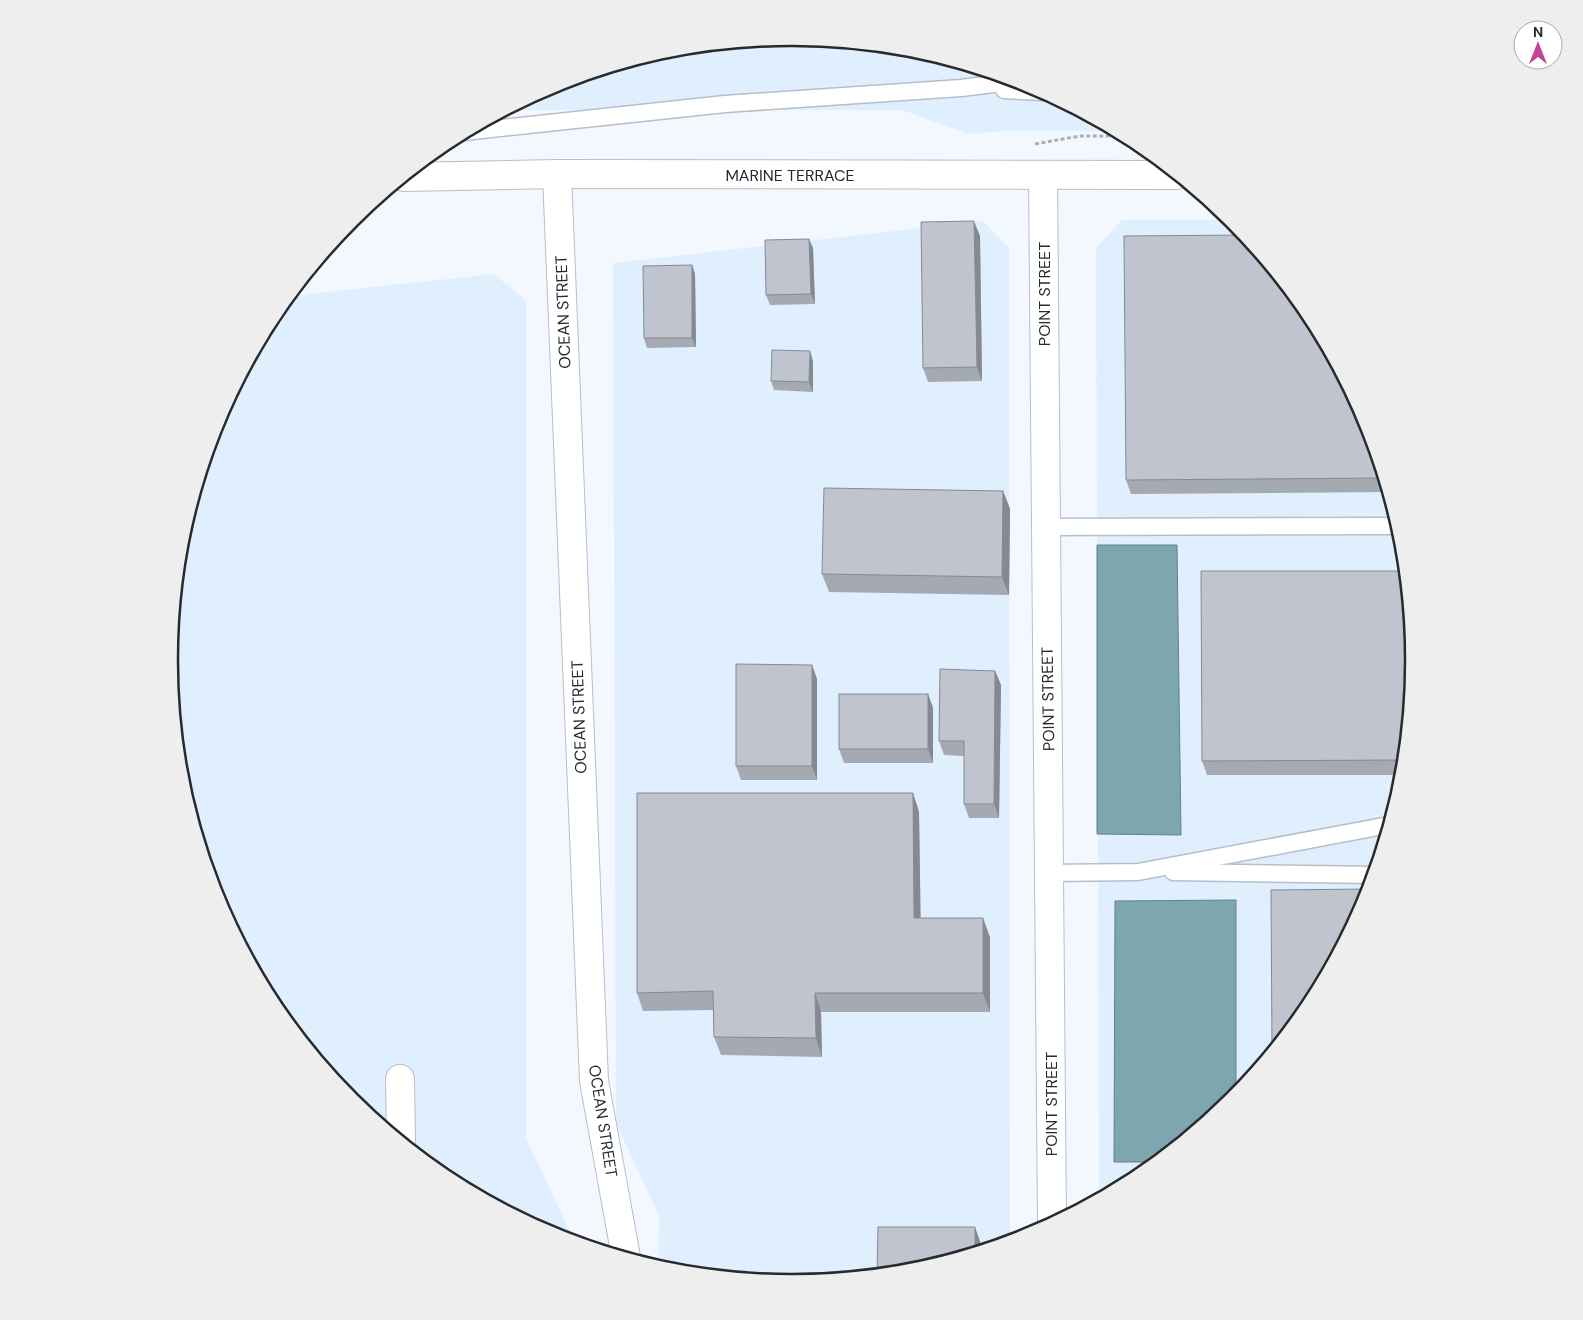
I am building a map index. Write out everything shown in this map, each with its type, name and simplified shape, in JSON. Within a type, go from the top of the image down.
[{"type":"street","name":"MARINE TERRACE","points":[[415,176],[557,174],[1167,175]]},
{"type":"street","name":"OCEAN STREET","points":[[557,174],[594,1081],[625,1250]]},
{"type":"street","name":"POINT STREET","points":[[1043,175],[1052,1215]]},
{"type":"street","points":[[400,1079],[401,1133]]},
{"type":"lane","points":[[482,130],[725,104],[961,88],[1000,83]]},
{"type":"lane","points":[[961,88],[1021,91]]},
{"type":"lane","points":[[1046,527],[1390,526]]},
{"type":"lane","points":[[1138,872],[1382,826]]},
{"type":"lane","points":[[1049,873],[1138,872],[1366,875]]},
{"type":"path","points":[[1029,145],[1080,136],[1110,136]]},
{"type":"shaded area","points":[[792,46],[872,52],[950,67],[1026,93],[1103,131],[1002,131],[968,134],[902,110],[520,110],[557,93],[633,67],[711,52]]},
{"type":"shaded area","points":[[1122,220],[1219,220],[1253,255],[1278,286],[1302,319],[1323,353],[1359,425],[1373,463],[1393,540],[1400,580],[1405,660],[1400,740],[1384,819],[1359,895],[1323,967],[1302,1001],[1278,1034],[1253,1065],[1225,1094],[1165,1147],[1099,1191],[1096,248]]},
{"type":"shaded area","points":[[983,221],[1009,248],[1010,1233],[950,1253],[911,1262],[832,1272],[792,1274],[751,1272],[711,1268],[658,1259],[659,1216],[616,1123],[613,263]]},
{"type":"shaded area","points":[[494,274],[526,301],[526,1138],[570,1232],[485,1192],[451,1170],[418,1147],[387,1121],[330,1065],[281,1001],[260,967],[224,895],[210,857],[190,780],[179,700],[179,620],[183,580],[199,501],[224,425],[260,353],[298,295]]},
{"type":"shaded area","points":[[1097,545],[1177,545],[1181,835],[1097,834]]},
{"type":"shaded area","points":[[1236,900],[1236,1083],[1196,1121],[1143,1162],[1114,1162],[1115,901]]},
{"type":"building","points":[[974,221],[977,367],[923,368],[921,222]]},
{"type":"building","points":[[1234,235],[1278,286],[1302,319],[1323,353],[1359,425],[1377,478],[1126,480],[1124,236]]},
{"type":"building","points":[[809,239],[811,294],[766,295],[765,240]]},
{"type":"building","points":[[692,265],[692,338],[644,338],[643,266]]},
{"type":"building","points":[[772,350],[810,351],[809,382],[771,381]]},
{"type":"building","points":[[824,488],[1003,491],[1002,577],[822,574]]},
{"type":"building","points":[[1201,571],[1398,571],[1404,620],[1405,660],[1404,700],[1396,760],[1202,761]]},
{"type":"building","points":[[736,664],[812,665],[812,766],[736,766]]},
{"type":"building","points":[[940,669],[995,671],[994,804],[964,804],[964,741],[939,741]]},
{"type":"building","points":[[839,694],[928,694],[928,749],[839,749]]},
{"type":"building","points":[[637,793],[913,793],[914,918],[983,918],[983,993],[815,993],[816,1038],[714,1037],[713,991],[637,993]]},
{"type":"building","points":[[1361,889],[1323,967],[1302,1001],[1272,1042],[1271,890]]},
{"type":"building","points":[[878,1227],[975,1227],[975,1245],[911,1262],[877,1267]]}]
